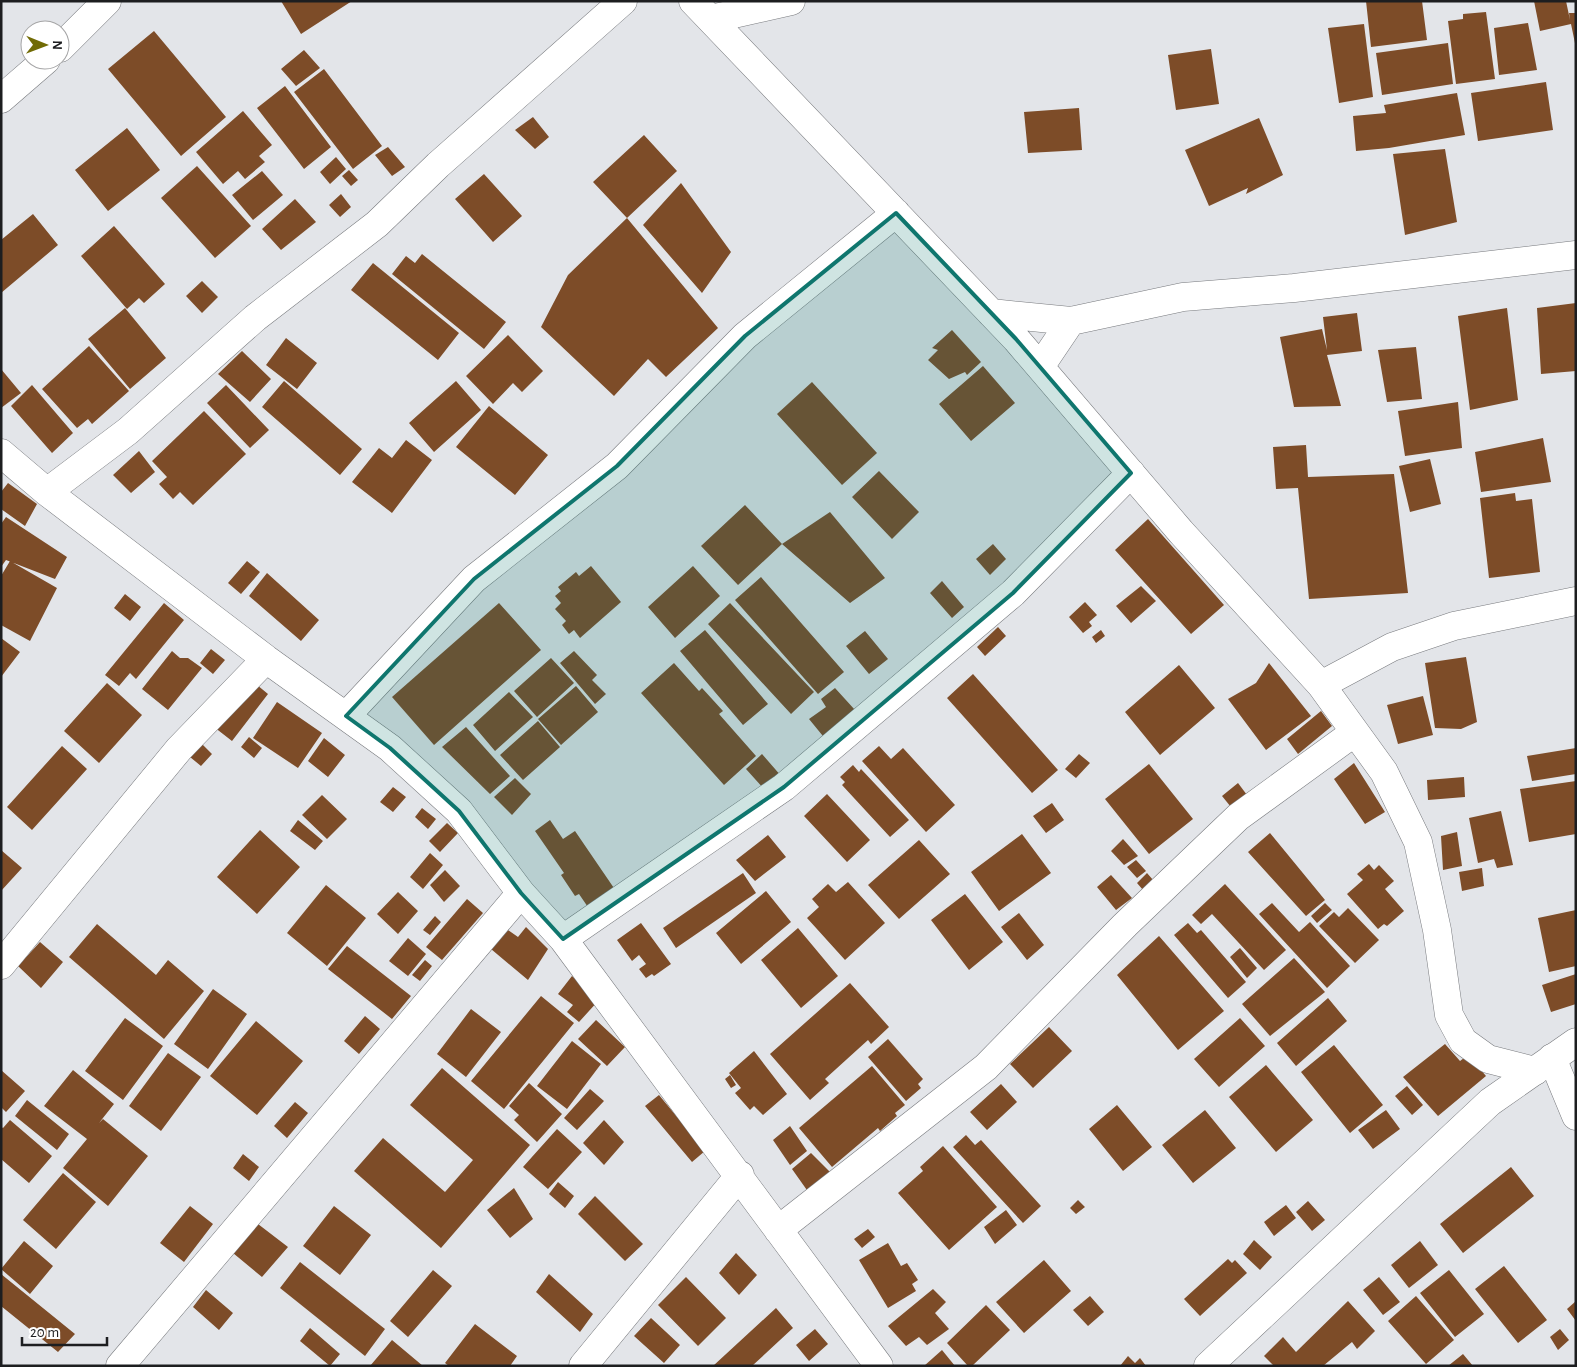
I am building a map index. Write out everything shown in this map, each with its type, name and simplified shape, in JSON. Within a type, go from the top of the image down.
[{"type":"street","points":[[70,38],[107,1]]},
{"type":"street","points":[[48,492],[128,431],[254,318],[377,224],[438,165],[622,1]]},
{"type":"street","points":[[702,10],[791,1]]},
{"type":"street","points":[[702,10],[991,313],[1040,367],[1181,532],[1321,685],[1384,772],[1418,842],[1437,930],[1449,1015],[1462,1041],[1488,1059],[1544,1065]]},
{"type":"street","points":[[1,99],[34,70]]},
{"type":"street","points":[[346,716],[474,579],[617,466],[745,336],[896,213]]},
{"type":"street","points":[[991,313],[1071,321],[1183,297],[1294,288],[1576,254]]},
{"type":"street","points":[[1040,367],[1071,321]]},
{"type":"street","points":[[1,453],[48,492],[266,659],[390,748],[459,811],[522,894],[563,939],[740,1175],[778,1230],[879,1366]]},
{"type":"street","points":[[563,939],[784,787],[1013,593],[1131,473]]},
{"type":"street","points":[[1321,685],[1392,647],[1454,626],[1576,601]]},
{"type":"street","points":[[1,965],[179,748],[266,659]]},
{"type":"street","points":[[778,1230],[986,1067],[1125,925],[1238,817],[1355,732]]},
{"type":"street","points":[[120,1366],[522,894]]},
{"type":"street","points":[[1208,1366],[1490,1102],[1576,1042]]},
{"type":"street","points":[[1544,1065],[1576,1116]]},
{"type":"street","points":[[583,1366],[740,1175]]},
{"type":"highlighted area","points":[[896,213],[1016,339],[1131,473],[1013,593],[784,787],[563,939],[521,893],[459,811],[390,748],[346,716],[474,579],[617,466],[745,336]]},
{"type":"building","points":[[281,1],[352,1],[301,34]]},
{"type":"building","points":[[1366,1],[1422,1],[1427,40],[1371,47]]},
{"type":"building","points":[[1534,1],[1566,1],[1570,20],[1569,13],[1576,13],[1576,48],[1571,24],[1540,31]]},
{"type":"building","points":[[1486,12],[1495,79],[1456,84],[1448,21],[1463,19],[1463,14]]},
{"type":"building","points":[[1528,23],[1537,70],[1499,75],[1494,28]]},
{"type":"building","points":[[1364,24],[1373,97],[1339,103],[1328,28]]},
{"type":"building","points":[[154,31],[226,117],[181,156],[108,69]]},
{"type":"building","points":[[1448,43],[1453,84],[1382,95],[1376,53]]},
{"type":"building","points":[[1211,49],[1219,104],[1176,110],[1168,55]]},
{"type":"building","points":[[304,50],[320,68],[296,86],[281,69]]},
{"type":"building","points":[[324,69],[382,146],[353,169],[294,92]]},
{"type":"building","points":[[1546,82],[1553,130],[1478,141],[1471,93]]},
{"type":"building","points":[[285,86],[331,147],[304,169],[257,108]]},
{"type":"building","points":[[1457,93],[1465,135],[1389,148],[1356,151],[1353,116],[1386,113],[1384,105]]},
{"type":"building","points":[[1079,108],[1082,150],[1028,153],[1024,112]]},
{"type":"building","points":[[243,111],[272,145],[259,156],[265,162],[245,179],[238,171],[223,184],[196,152]]},
{"type":"building","points":[[533,117],[549,137],[535,149],[515,130]]},
{"type":"building","points":[[1259,118],[1283,175],[1246,194],[1248,188],[1209,206],[1185,150]]},
{"type":"building","points":[[127,128],[160,170],[108,211],[75,170]]},
{"type":"building","points":[[644,135],[677,171],[627,218],[593,182]]},
{"type":"building","points":[[388,147],[405,167],[392,176],[375,155]]},
{"type":"building","points":[[1445,149],[1457,222],[1405,235],[1393,154]]},
{"type":"building","points":[[336,157],[346,169],[330,184],[320,172]]},
{"type":"building","points":[[197,166],[251,226],[215,258],[161,198]]},
{"type":"building","points":[[349,170],[358,180],[351,186],[342,176]]},
{"type":"building","points":[[262,171],[283,195],[253,220],[232,195]]},
{"type":"building","points":[[484,174],[522,216],[493,242],[455,199]]},
{"type":"building","points":[[681,183],[731,252],[702,293],[643,225]]},
{"type":"building","points":[[341,194],[351,207],[340,217],[329,205]]},
{"type":"building","points":[[295,199],[316,222],[281,250],[262,229]]},
{"type":"building","points":[[33,214],[58,245],[1,293],[1,240]]},
{"type":"building","points":[[627,218],[718,328],[666,377],[648,359],[614,396],[541,327],[568,275]]},
{"type":"building","points":[[114,226],[165,284],[144,303],[139,298],[127,309],[81,256]]},
{"type":"building","points":[[422,254],[506,322],[484,349],[392,274],[406,256],[415,263]]},
{"type":"building","points":[[373,263],[459,333],[438,360],[351,290]]},
{"type":"building","points":[[202,281],[218,297],[202,313],[186,296]]},
{"type":"building","points":[[1576,303],[1576,371],[1541,374],[1537,308]]},
{"type":"building","points":[[125,308],[166,358],[130,389],[88,339]]},
{"type":"building","points":[[1507,308],[1518,400],[1470,410],[1458,316]]},
{"type":"building","points":[[1357,313],[1362,351],[1327,355],[1341,406],[1294,407],[1280,337],[1322,329],[1327,350],[1323,317]]},
{"type":"building","points":[[952,330],[981,362],[967,375],[965,372],[949,379],[928,360],[938,350],[932,348]]},
{"type":"building","points":[[508,335],[543,371],[522,392],[513,383],[493,404],[466,376]]},
{"type":"building","points":[[286,338],[317,363],[297,389],[266,365]]},
{"type":"building","points":[[89,346],[129,391],[92,424],[88,419],[77,428],[42,389]]},
{"type":"building","points":[[1416,347],[1422,399],[1387,402],[1378,350]]},
{"type":"building","points":[[242,351],[271,379],[250,402],[218,374]]},
{"type":"building","points":[[983,366],[1015,403],[971,441],[939,404]]},
{"type":"building","points":[[1,369],[21,393],[1,408]]},
{"type":"building","points":[[284,381],[362,449],[340,475],[262,407]]},
{"type":"building","points":[[456,381],[481,410],[434,452],[409,423]]},
{"type":"building","points":[[812,382],[877,453],[842,485],[777,414]]},
{"type":"building","points":[[32,385],[73,433],[52,453],[11,406]]},
{"type":"building","points":[[226,385],[269,430],[250,448],[207,403]]},
{"type":"building","points":[[1458,402],[1462,448],[1405,456],[1398,411]]},
{"type":"building","points":[[489,406],[548,455],[515,495],[456,447]]},
{"type":"building","points":[[204,411],[246,454],[193,505],[180,492],[173,499],[159,484],[167,477],[152,461]]},
{"type":"building","points":[[1543,438],[1551,482],[1481,492],[1475,452]]},
{"type":"building","points":[[406,440],[432,460],[392,513],[352,482],[379,448],[392,458]]},
{"type":"building","points":[[1306,445],[1308,477],[1394,474],[1408,593],[1309,599],[1298,488],[1276,489],[1273,447]]},
{"type":"building","points":[[139,451],[155,472],[131,493],[113,475]]},
{"type":"building","points":[[1430,459],[1441,504],[1410,512],[1399,466]]},
{"type":"building","points":[[879,471],[919,512],[892,539],[852,497]]},
{"type":"building","points":[[8,483],[37,504],[25,526],[1,509],[1,492]]},
{"type":"building","points":[[1515,493],[1516,501],[1532,499],[1540,572],[1489,578],[1480,498]]},
{"type":"building","points":[[745,505],[782,544],[738,585],[701,546]]},
{"type":"building","points":[[830,512],[885,578],[850,603],[782,544]]},
{"type":"building","points":[[6,517],[67,557],[55,579],[6,560],[1,567],[1,524]]},
{"type":"building","points":[[1148,519],[1224,605],[1191,634],[1115,550]]},
{"type":"building","points":[[993,544],[1006,559],[990,575],[976,559]]},
{"type":"building","points":[[10,561],[57,588],[30,641],[1,625],[1,576]]},
{"type":"building","points":[[247,561],[260,572],[241,594],[228,583]]},
{"type":"building","points":[[591,566],[621,602],[580,638],[574,630],[569,634],[562,625],[566,621],[555,609],[561,603],[555,596],[561,591],[558,587],[576,572],[579,576]]},
{"type":"building","points":[[693,566],[720,596],[675,638],[648,607]]},
{"type":"building","points":[[267,573],[319,620],[301,641],[249,596]]},
{"type":"building","points":[[761,577],[844,672],[818,694],[735,600]]},
{"type":"building","points":[[942,581],[964,607],[952,618],[930,593]]},
{"type":"building","points":[[1141,586],[1156,601],[1131,623],[1116,606]]},
{"type":"building","points":[[125,594],[141,607],[130,621],[114,608]]},
{"type":"building","points":[[1085,602],[1097,615],[1089,622],[1092,626],[1083,633],[1069,617]]},
{"type":"building","points":[[164,603],[184,620],[136,679],[130,673],[119,686],[105,675]]},
{"type":"building","points":[[499,603],[541,650],[434,745],[392,697]]},
{"type":"building","points":[[730,603],[814,692],[791,714],[708,624]]},
{"type":"building","points":[[998,627],[1006,636],[985,656],[977,647]]},
{"type":"building","points":[[705,630],[768,704],[743,725],[680,651]]},
{"type":"building","points":[[1101,630],[1105,636],[1096,643],[1092,637]]},
{"type":"building","points":[[865,631],[888,659],[869,674],[846,646]]},
{"type":"building","points":[[1,638],[20,652],[1,677]]},
{"type":"building","points":[[211,649],[225,660],[213,674],[200,663]]},
{"type":"building","points":[[172,651],[180,658],[188,658],[202,668],[168,710],[142,689]]},
{"type":"building","points":[[574,651],[597,675],[592,680],[606,694],[595,704],[560,663]]},
{"type":"building","points":[[1466,657],[1477,722],[1461,729],[1435,728],[1425,663]]},
{"type":"building","points":[[551,658],[574,683],[537,717],[514,691]]},
{"type":"building","points":[[674,663],[699,691],[702,688],[723,711],[719,714],[756,756],[724,785],[641,693]]},
{"type":"building","points":[[1269,663],[1311,716],[1266,750],[1228,699],[1256,683]]},
{"type":"building","points":[[1179,665],[1215,708],[1160,755],[1125,712]]},
{"type":"building","points":[[973,674],[1058,770],[1032,793],[947,698]]},
{"type":"building","points":[[251,680],[268,694],[232,741],[214,727]]},
{"type":"building","points":[[107,683],[142,715],[99,763],[64,731]]},
{"type":"building","points":[[576,686],[598,712],[561,745],[538,719]]},
{"type":"building","points":[[835,688],[855,710],[827,741],[809,719],[826,707],[821,699]]},
{"type":"building","points":[[509,692],[533,717],[495,751],[473,725]]},
{"type":"building","points":[[1423,696],[1433,735],[1398,744],[1387,705]]},
{"type":"building","points":[[277,702],[322,733],[298,768],[253,738]]},
{"type":"building","points":[[1321,711],[1332,726],[1298,754],[1287,739]]},
{"type":"building","points":[[538,721],[560,747],[523,780],[500,755]]},
{"type":"building","points":[[466,727],[510,776],[490,794],[442,747]]},
{"type":"building","points":[[249,737],[262,748],[254,758],[241,747]]},
{"type":"building","points":[[324,738],[345,755],[328,777],[308,761]]},
{"type":"building","points":[[201,743],[212,754],[201,766],[190,757]]},
{"type":"building","points":[[62,746],[87,769],[32,830],[7,807]]},
{"type":"building","points":[[879,746],[891,759],[903,748],[955,805],[926,832],[862,761]]},
{"type":"building","points":[[1576,748],[1576,774],[1532,781],[1527,756]]},
{"type":"building","points":[[762,754],[782,777],[765,790],[746,769]]},
{"type":"building","points":[[1079,754],[1090,763],[1076,778],[1065,769]]},
{"type":"building","points":[[1354,763],[1385,812],[1365,824],[1334,779]]},
{"type":"building","points":[[1149,764],[1193,819],[1149,854],[1105,799]]},
{"type":"building","points":[[853,765],[859,772],[861,769],[909,820],[890,837],[842,785],[845,782],[840,777]]},
{"type":"building","points":[[1464,777],[1465,797],[1428,800],[1427,780]]},
{"type":"building","points":[[515,778],[531,794],[512,815],[494,797]]},
{"type":"building","points":[[1576,781],[1576,834],[1529,842],[1520,789]]},
{"type":"building","points":[[1238,783],[1250,799],[1235,812],[1222,796]]},
{"type":"building","points":[[393,787],[406,797],[393,812],[380,802]]},
{"type":"building","points":[[827,794],[870,840],[847,862],[804,816]]},
{"type":"building","points":[[322,795],[347,819],[327,839],[302,815]]},
{"type":"building","points":[[1052,803],[1064,820],[1046,833],[1033,816]]},
{"type":"building","points":[[422,808],[436,819],[428,829],[415,817]]},
{"type":"building","points":[[1501,811],[1513,865],[1497,868],[1494,859],[1478,863],[1469,818]]},
{"type":"building","points":[[298,820],[323,841],[315,850],[290,831]]},
{"type":"building","points":[[550,820],[563,839],[575,831],[618,894],[592,913],[579,894],[575,896],[561,875],[564,873],[535,831]]},
{"type":"building","points":[[447,823],[458,833],[440,852],[429,841]]},
{"type":"building","points":[[260,830],[300,867],[257,914],[217,877]]},
{"type":"building","points":[[1457,832],[1462,866],[1443,870],[1441,836]]},
{"type":"building","points":[[1270,833],[1325,900],[1306,916],[1248,852]]},
{"type":"building","points":[[1022,834],[1051,873],[999,911],[971,872]]},
{"type":"building","points":[[768,835],[786,857],[755,881],[736,860]]},
{"type":"building","points":[[1123,839],[1138,856],[1124,865],[1111,851]]},
{"type":"building","points":[[919,840],[950,874],[899,919],[868,885]]},
{"type":"building","points":[[1,850],[22,868],[1,891]]},
{"type":"building","points":[[430,853],[443,865],[423,889],[410,877]]},
{"type":"building","points":[[1136,860],[1146,871],[1137,878],[1127,867]]},
{"type":"building","points":[[1369,864],[1374,870],[1379,865],[1394,881],[1385,889],[1404,911],[1387,926],[1384,924],[1378,929],[1347,894],[1363,880],[1357,874]]},
{"type":"building","points":[[1482,868],[1484,886],[1462,891],[1459,872]]},
{"type":"building","points":[[445,870],[460,886],[444,902],[430,885]]},
{"type":"building","points":[[743,873],[756,893],[676,948],[663,928]]},
{"type":"building","points":[[1147,873],[1160,888],[1149,897],[1137,883]]},
{"type":"building","points":[[1111,875],[1132,898],[1116,910],[1097,887]]},
{"type":"building","points":[[848,882],[885,923],[845,960],[807,918],[819,907],[812,899],[828,884],[836,892]]},
{"type":"building","points":[[1225,884],[1286,950],[1264,970],[1212,914],[1201,924],[1192,915]]},
{"type":"building","points":[[326,885],[366,918],[327,966],[287,933]]},
{"type":"building","points":[[766,891],[791,922],[741,964],[716,933]]},
{"type":"building","points":[[398,892],[418,911],[398,934],[377,914]]},
{"type":"building","points":[[965,894],[1003,942],[969,970],[931,920]]},
{"type":"building","points":[[467,899],[483,913],[442,960],[426,947]]},
{"type":"building","points":[[1272,903],[1299,932],[1310,922],[1350,966],[1327,988],[1259,914]]},
{"type":"building","points":[[1325,903],[1332,910],[1317,923],[1311,916]]},
{"type":"building","points":[[1348,908],[1379,940],[1355,963],[1319,926],[1334,912],[1339,917]]},
{"type":"building","points":[[1576,910],[1576,966],[1549,972],[1538,918]]},
{"type":"building","points":[[1019,913],[1044,945],[1027,960],[1001,927]]},
{"type":"building","points":[[435,916],[441,922],[430,935],[423,930]]},
{"type":"building","points":[[641,923],[671,964],[654,976],[652,974],[646,978],[639,969],[646,964],[639,955],[632,961],[617,940]]},
{"type":"building","points":[[1188,923],[1197,933],[1201,930],[1246,982],[1228,998],[1174,935]]},
{"type":"building","points":[[97,924],[156,975],[168,960],[204,991],[164,1039],[69,957]]},
{"type":"building","points":[[526,927],[548,949],[528,980],[491,949],[505,928],[518,937]]},
{"type":"building","points":[[798,928],[838,976],[801,1008],[761,960]]},
{"type":"building","points":[[1159,936],[1224,1011],[1178,1050],[1117,975]]},
{"type":"building","points":[[408,938],[426,954],[408,976],[389,961]]},
{"type":"building","points":[[40,942],[63,962],[41,988],[18,966]]},
{"type":"building","points":[[347,946],[411,996],[392,1019],[328,969]]},
{"type":"building","points":[[1240,948],[1257,968],[1247,978],[1230,957]]},
{"type":"building","points":[[1294,958],[1325,992],[1270,1036],[1242,1004]]},
{"type":"building","points":[[425,960],[432,966],[420,981],[412,975]]},
{"type":"building","points":[[1576,974],[1576,1004],[1551,1012],[1542,985]]},
{"type":"building","points":[[572,976],[599,1000],[579,1022],[567,1012],[573,1005],[558,994]]},
{"type":"building","points":[[850,983],[889,1027],[871,1044],[868,1040],[825,1079],[829,1083],[810,1100],[770,1054]]},
{"type":"building","points":[[213,989],[247,1014],[208,1069],[174,1044]]},
{"type":"building","points":[[541,996],[574,1023],[504,1109],[471,1081]]},
{"type":"building","points":[[1328,998],[1347,1021],[1296,1066],[1277,1043]]},
{"type":"building","points":[[471,1009],[501,1032],[466,1077],[437,1054]]},
{"type":"building","points":[[365,1016],[380,1029],[359,1054],[344,1041]]},
{"type":"building","points":[[125,1018],[163,1046],[123,1100],[85,1071]]},
{"type":"building","points":[[1240,1018],[1265,1046],[1219,1087],[1194,1059]]},
{"type":"building","points":[[596,1020],[625,1047],[607,1066],[578,1039]]},
{"type":"building","points":[[256,1021],[303,1061],[257,1115],[210,1076]]},
{"type":"building","points":[[1049,1027],[1072,1051],[1033,1088],[1010,1064]]},
{"type":"building","points":[[888,1039],[923,1079],[918,1084],[921,1088],[906,1101],[868,1057]]},
{"type":"building","points":[[572,1041],[601,1064],[567,1109],[537,1086]]},
{"type":"building","points":[[1445,1044],[1460,1061],[1468,1055],[1486,1076],[1438,1116],[1403,1077]]},
{"type":"building","points":[[1334,1045],[1383,1105],[1350,1133],[1301,1072]]},
{"type":"building","points":[[754,1051],[787,1094],[763,1115],[754,1106],[750,1110],[735,1093],[741,1088],[729,1073]]},
{"type":"building","points":[[168,1053],[201,1077],[161,1131],[129,1106]]},
{"type":"building","points":[[1266,1065],[1313,1120],[1276,1152],[1229,1097]]},
{"type":"building","points":[[872,1066],[905,1105],[895,1113],[897,1116],[880,1131],[878,1128],[832,1167],[799,1128]]},
{"type":"building","points":[[442,1068],[530,1145],[441,1248],[354,1171],[383,1138],[445,1192],[473,1160],[410,1105]]},
{"type":"building","points":[[1,1070],[25,1091],[6,1112],[1,1107]]},
{"type":"building","points":[[73,1070],[114,1104],[99,1123],[103,1119],[148,1156],[108,1206],[63,1168],[87,1139],[44,1106]]},
{"type":"building","points":[[730,1075],[736,1085],[731,1088],[725,1079]]},
{"type":"building","points":[[529,1083],[562,1114],[537,1142],[514,1120],[519,1115],[509,1106]]},
{"type":"building","points":[[1001,1084],[1017,1102],[987,1130],[970,1112]]},
{"type":"building","points":[[1407,1086],[1423,1105],[1412,1115],[1395,1096]]},
{"type":"building","points":[[590,1089],[604,1101],[577,1130],[564,1118]]},
{"type":"building","points":[[659,1095],[705,1151],[692,1162],[645,1106]]},
{"type":"building","points":[[27,1100],[69,1134],[57,1150],[15,1116]]},
{"type":"building","points":[[295,1102],[308,1113],[287,1138],[274,1126]]},
{"type":"building","points":[[1117,1105],[1152,1147],[1123,1171],[1089,1129]]},
{"type":"building","points":[[1205,1110],[1236,1148],[1193,1183],[1162,1145]]},
{"type":"building","points":[[1386,1110],[1400,1129],[1373,1149],[1358,1130]]},
{"type":"building","points":[[10,1120],[52,1156],[29,1183],[1,1159],[1,1127],[3,1128]]},
{"type":"building","points":[[604,1120],[624,1142],[604,1165],[583,1143]]},
{"type":"building","points":[[790,1126],[807,1151],[790,1165],[773,1140]]},
{"type":"building","points":[[557,1129],[582,1152],[548,1189],[523,1167]]},
{"type":"building","points":[[966,1135],[975,1145],[981,1140],[1041,1206],[1023,1223],[953,1147]]},
{"type":"building","points":[[943,1146],[997,1207],[949,1250],[898,1193],[923,1171],[920,1167]]},
{"type":"building","points":[[811,1153],[832,1174],[809,1193],[792,1169]]},
{"type":"building","points":[[243,1154],[259,1167],[249,1181],[233,1168]]},
{"type":"building","points":[[1511,1167],[1534,1196],[1463,1253],[1440,1224]]},
{"type":"building","points":[[63,1173],[96,1202],[56,1249],[23,1220]]},
{"type":"building","points":[[558,1182],[574,1196],[565,1208],[549,1194]]},
{"type":"building","points":[[514,1188],[533,1219],[510,1238],[487,1210]]},
{"type":"building","points":[[595,1196],[643,1244],[625,1261],[578,1214]]},
{"type":"building","points":[[1078,1200],[1085,1207],[1076,1214],[1070,1208]]},
{"type":"building","points":[[1308,1201],[1325,1220],[1312,1231],[1296,1212]]},
{"type":"building","points":[[1286,1205],[1296,1218],[1274,1236],[1264,1222]]},
{"type":"building","points":[[190,1206],[213,1224],[184,1262],[160,1243]]},
{"type":"building","points":[[334,1206],[371,1235],[340,1275],[303,1246]]},
{"type":"building","points":[[1006,1210],[1017,1225],[995,1244],[984,1227]]},
{"type":"building","points":[[258,1224],[288,1247],[262,1277],[233,1253]]},
{"type":"building","points":[[868,1229],[875,1237],[862,1248],[854,1239]]},
{"type":"building","points":[[1254,1240],[1272,1257],[1260,1270],[1243,1254]]},
{"type":"building","points":[[24,1241],[53,1266],[30,1294],[1,1269]]},
{"type":"building","points":[[1420,1241],[1438,1265],[1409,1288],[1391,1265]]},
{"type":"building","points":[[888,1243],[901,1266],[907,1263],[918,1280],[912,1284],[916,1291],[888,1308],[859,1260]]},
{"type":"building","points":[[736,1253],[757,1275],[739,1295],[719,1273]]},
{"type":"building","points":[[1228,1259],[1232,1263],[1235,1260],[1247,1273],[1200,1316],[1184,1299]]},
{"type":"building","points":[[1044,1260],[1071,1291],[1024,1333],[996,1302]]},
{"type":"building","points":[[300,1262],[385,1329],[365,1356],[280,1288]]},
{"type":"building","points":[[1504,1266],[1547,1320],[1518,1343],[1475,1289]]},
{"type":"building","points":[[433,1270],[452,1286],[408,1337],[390,1321]]},
{"type":"building","points":[[1449,1270],[1484,1314],[1455,1337],[1420,1293]]},
{"type":"building","points":[[1,1274],[75,1334],[58,1352],[1,1306]]},
{"type":"building","points":[[549,1274],[593,1314],[580,1332],[536,1292]]},
{"type":"building","points":[[686,1277],[726,1318],[698,1346],[658,1305]]},
{"type":"building","points":[[1379,1277],[1400,1302],[1383,1315],[1363,1290]]},
{"type":"building","points":[[933,1289],[946,1302],[935,1313],[949,1329],[927,1345],[919,1337],[906,1346],[888,1326]]},
{"type":"building","points":[[206,1290],[233,1313],[219,1330],[193,1307]]},
{"type":"building","points":[[1090,1296],[1104,1312],[1088,1326],[1073,1310]]},
{"type":"building","points":[[1416,1296],[1454,1340],[1426,1364],[1388,1321]]},
{"type":"building","points":[[1348,1301],[1375,1331],[1357,1349],[1352,1342],[1323,1366],[1274,1366],[1264,1356],[1283,1337],[1296,1352]]},
{"type":"building","points":[[1576,1301],[1576,1321],[1567,1309]]},
{"type":"building","points":[[986,1305],[1010,1330],[972,1366],[968,1366],[947,1343]]},
{"type":"building","points":[[776,1308],[793,1328],[752,1366],[713,1366]]},
{"type":"building","points":[[651,1318],[680,1345],[664,1363],[634,1336]]},
{"type":"building","points":[[475,1324],[517,1356],[510,1366],[449,1366],[445,1363]]},
{"type":"building","points":[[310,1328],[340,1354],[330,1366],[300,1341]]},
{"type":"building","points":[[815,1329],[828,1344],[809,1361],[796,1345]]},
{"type":"building","points":[[1560,1329],[1569,1340],[1558,1350],[1550,1337]]},
{"type":"building","points":[[392,1340],[423,1366],[370,1366]]},
{"type":"building","points":[[942,1350],[955,1366],[924,1366]]},
{"type":"building","points":[[1463,1354],[1473,1366],[1448,1366]]},
{"type":"building","points":[[1128,1356],[1135,1363],[1140,1358],[1146,1366],[1120,1366]]}]
